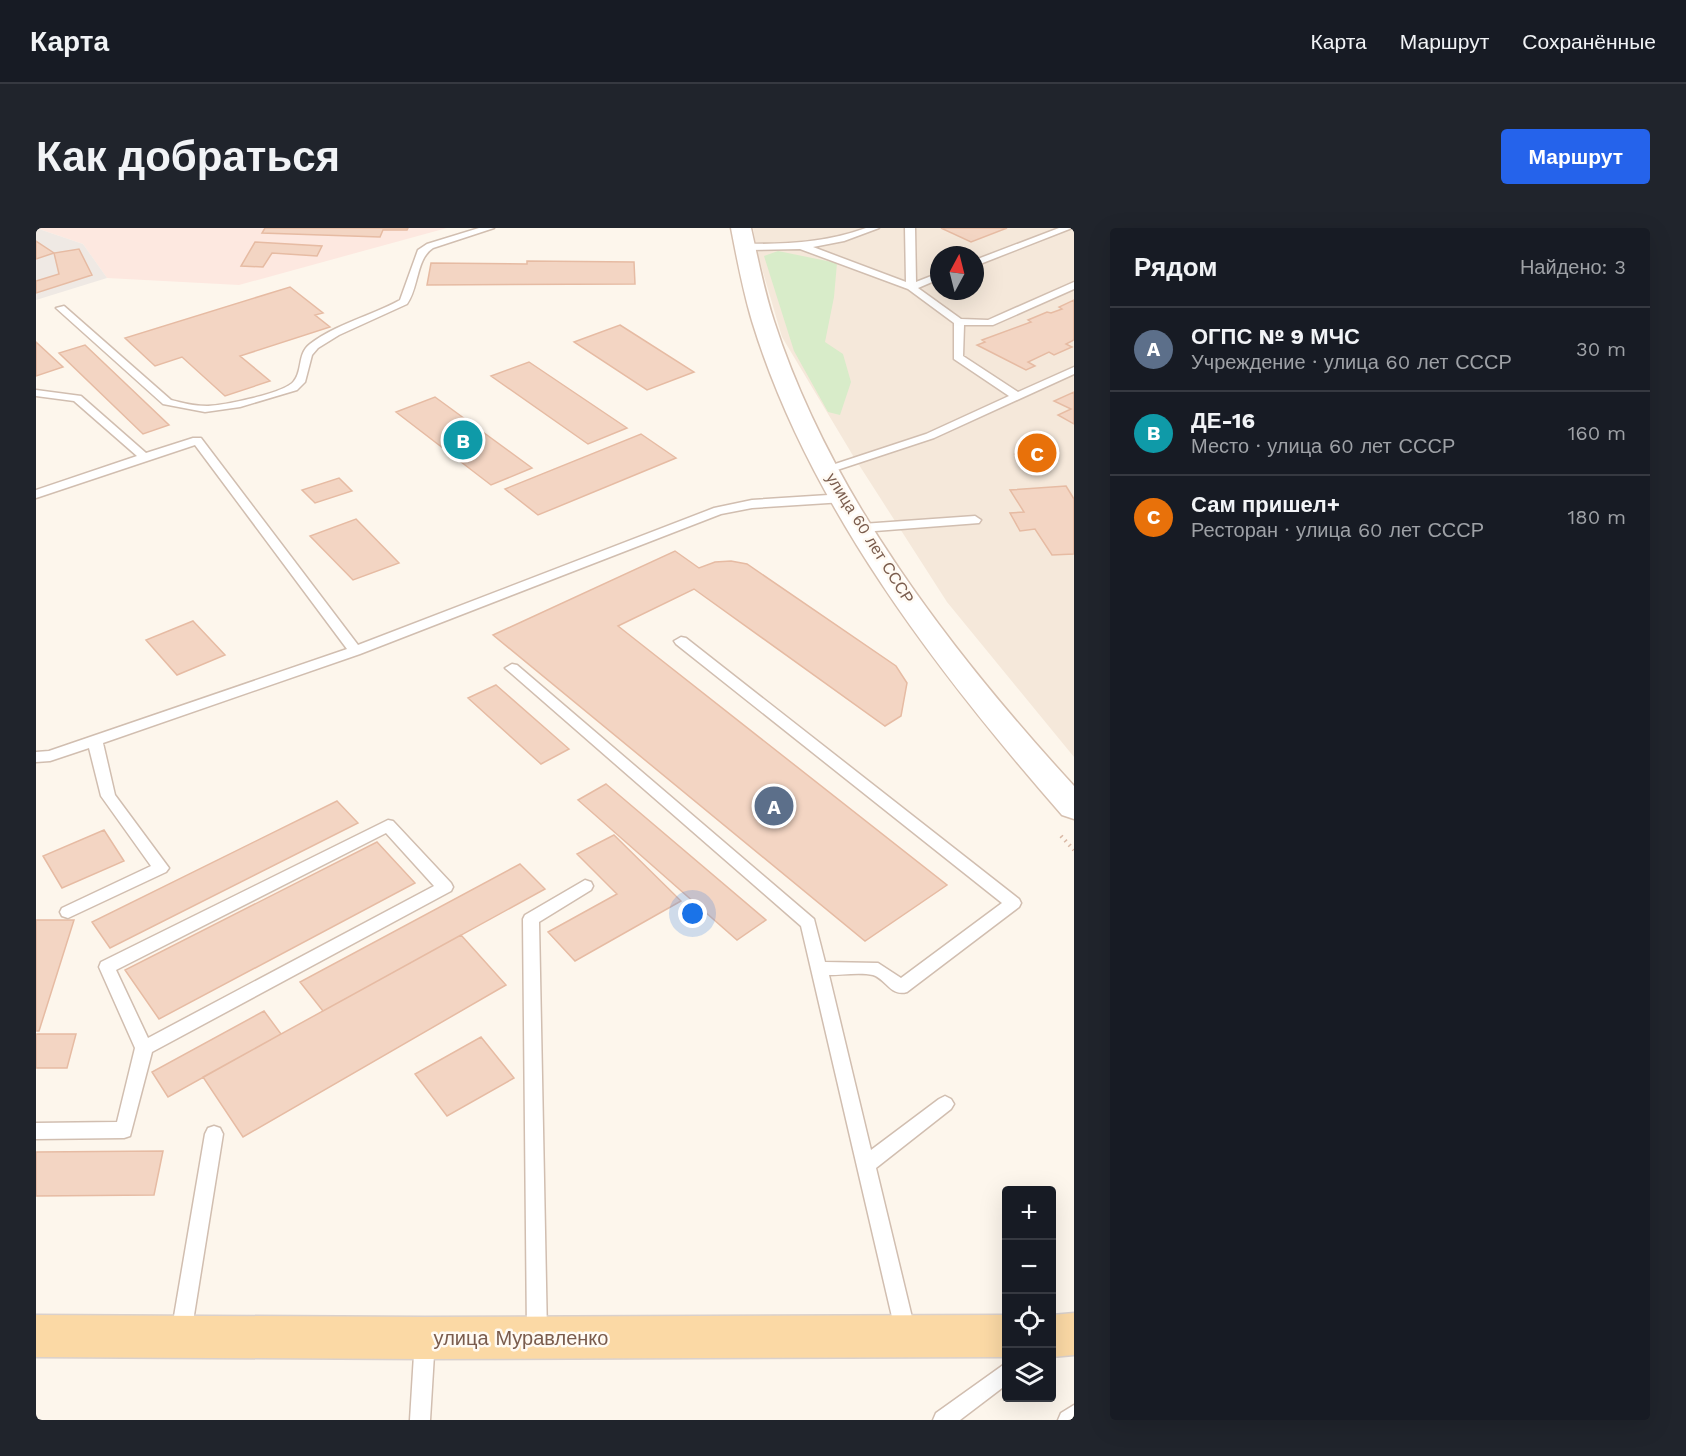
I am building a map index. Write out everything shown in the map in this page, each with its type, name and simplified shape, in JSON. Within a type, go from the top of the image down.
[{"type":"main road","name":"улица 60 лет СССР","points":[[742,237],[770,340],[827,470],[843,498],[935,642],[1039,769],[1074,807]]},
{"type":"main road","name":"улица Муравленко","points":[[36,1336],[425,1338],[1002,1336]]},
{"type":"lane","points":[[61,308],[167,402],[190,407],[227,409],[296,386],[301,379],[306,353],[312,346],[355,323],[404,302],[408,296],[421,252],[430,246],[489,228]]},
{"type":"lane","points":[[804,246],[834,243],[874,228]]},
{"type":"lane","points":[[910,228],[911,287]]},
{"type":"lane","points":[[984,260],[1067,228]]},
{"type":"lane","points":[[742,237],[804,246],[911,287],[959,322],[989,323],[1074,285]]},
{"type":"lane","points":[[911,287],[930,280]]},
{"type":"lane","points":[[959,322],[958,357],[1017,396]]},
{"type":"lane","points":[[827,470],[930,436],[1074,369]]},
{"type":"lane","points":[[36,393],[77,398],[144,458]]},
{"type":"lane","points":[[36,494],[197,440],[356,651]]},
{"type":"lane","points":[[36,757],[50,756],[356,651],[718,511],[752,504],[843,498]]},
{"type":"lane","points":[[862,528],[975,520]]},
{"type":"lane","points":[[681,641],[1013,903],[901,987],[878,969],[819,968]]},
{"type":"lane","points":[[512,668],[808,923],[906,1337]]},
{"type":"lane","points":[[68,912],[161,868],[108,796],[95,741]]},
{"type":"lane","points":[[36,1131],[124,1130],[144,1048],[107,967],[388,825],[445,886],[144,1048]]},
{"type":"lane","points":[[537,1338],[531,919],[585,886]]},
{"type":"lane","points":[[866,1165],[945,1104]]},
{"type":"lane","points":[[181,1337],[214,1134]]},
{"type":"lane","points":[[420,1420],[425,1338]]},
{"type":"lane","points":[[943,1420],[1002,1376]]},
{"type":"lane","points":[[1068,1420],[1074,1415]]},
{"type":"shaded area","points":[[36,228],[447,228],[239,285],[107,278],[83,244]]},
{"type":"shaded area","points":[[36,228],[83,244],[107,278],[36,300]]},
{"type":"shaded area","points":[[753,228],[1074,228],[1074,757],[947,602],[852,454],[782,337],[758,255]]},
{"type":"green space","points":[[778,251],[837,263],[834,297],[825,342],[843,354],[851,382],[840,415],[828,412],[794,351],[764,256]]},
{"type":"building","points":[[265,228],[408,228],[407,230],[383,230],[380,237],[262,233]]},
{"type":"building","points":[[941,228],[1007,228],[971,242]]},
{"type":"building","points":[[36,241],[54,253],[36,259]]},
{"type":"building","points":[[255,242],[322,246],[317,256],[272,253],[263,267],[241,266]]},
{"type":"building","points":[[79,249],[92,275],[36,293],[36,281],[59,274],[54,253]]},
{"type":"building","points":[[527,261],[634,262],[635,284],[427,285],[431,263],[527,264]]},
{"type":"building","points":[[290,287],[323,313],[315,315],[330,327],[240,356],[270,381],[225,396],[182,357],[155,366],[125,338]]},
{"type":"building","points":[[1074,300],[1074,340],[1066,344],[1072,347],[1054,355],[1049,352],[1028,362],[1035,366],[1026,370],[977,345],[985,342],[982,340],[1031,322],[1028,320],[1062,309],[1059,307]]},
{"type":"building","points":[[620,325],[694,372],[647,390],[574,342]]},
{"type":"building","points":[[36,342],[63,367],[36,376]]},
{"type":"building","points":[[85,345],[169,425],[143,434],[59,353]]},
{"type":"building","points":[[529,362],[627,428],[588,444],[491,376]]},
{"type":"building","points":[[1074,392],[1074,424],[1058,415],[1071,409],[1054,401]]},
{"type":"building","points":[[435,397],[532,468],[491,485],[396,412]]},
{"type":"building","points":[[641,434],[676,458],[538,515],[505,489]]},
{"type":"building","points":[[1038,442],[1058,451],[1033,465],[1015,454]]},
{"type":"building","points":[[339,478],[352,491],[315,503],[302,490]]},
{"type":"building","points":[[1066,486],[1074,499],[1074,554],[1052,555],[1035,529],[1020,531],[1010,513],[1024,512],[1010,490]]},
{"type":"building","points":[[356,519],[399,563],[353,580],[310,536]]},
{"type":"building","points":[[675,551],[699,568],[715,562],[731,561],[747,564],[896,666],[907,683],[901,716],[885,726],[694,589],[618,626],[947,885],[865,941],[493,635]]},
{"type":"building","points":[[193,621],[225,655],[177,675],[146,640]]},
{"type":"building","points":[[496,685],[569,749],[541,764],[468,698]]},
{"type":"building","points":[[606,784],[766,920],[737,940],[578,800]]},
{"type":"building","points":[[337,801],[358,823],[110,948],[92,922]]},
{"type":"building","points":[[104,830],[124,861],[62,888],[43,856]]},
{"type":"building","points":[[614,835],[681,901],[575,961],[548,932],[617,894],[577,854]]},
{"type":"building","points":[[377,842],[415,883],[159,1019],[125,970]]},
{"type":"building","points":[[520,864],[545,889],[323,1011],[300,982]]},
{"type":"building","points":[[36,920],[74,920],[39,1031],[36,1031]]},
{"type":"building","points":[[461,935],[506,985],[243,1137],[203,1077]]},
{"type":"building","points":[[264,1011],[281,1034],[168,1097],[152,1072]]},
{"type":"building","points":[[36,1034],[76,1034],[67,1068],[36,1068]]},
{"type":"building","points":[[481,1037],[514,1078],[447,1116],[415,1074]]},
{"type":"building","points":[[163,1151],[154,1195],[36,1196],[36,1152]]},
{"type":"place","name":"ДЕ-16","points":[[463,440]]},
{"type":"place","name":"Сам пришел+","points":[[1037,453]]},
{"type":"place","name":"ОГПС № 9 МЧС","points":[[774,806]]}]
